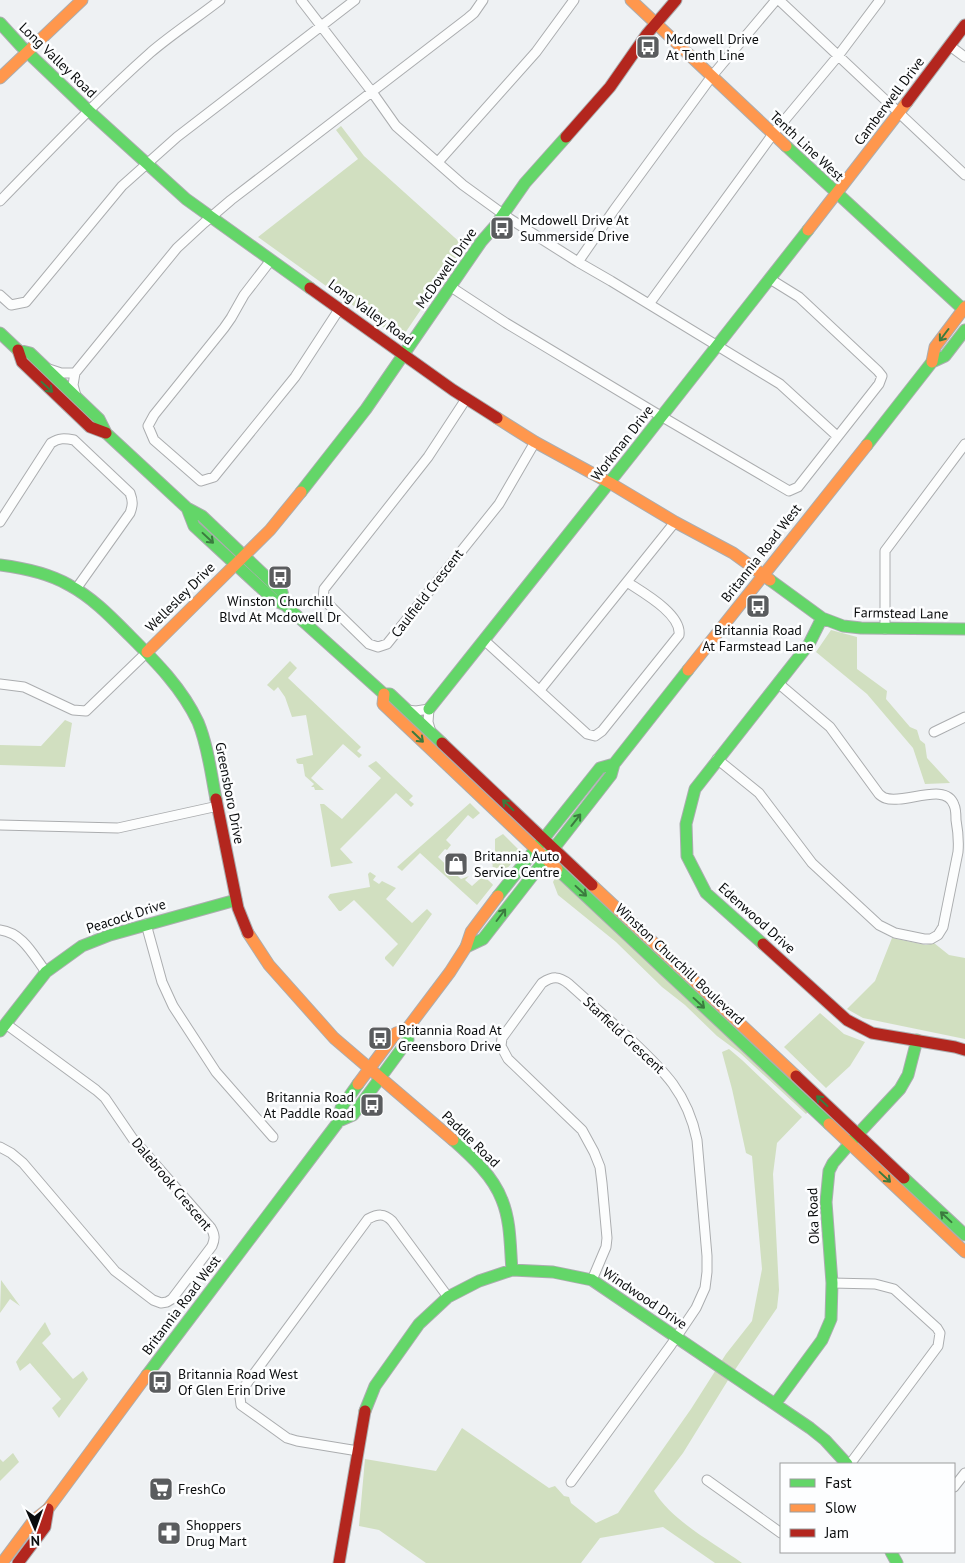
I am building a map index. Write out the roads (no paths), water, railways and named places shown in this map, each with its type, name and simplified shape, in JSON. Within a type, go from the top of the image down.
[{"type":"street","points":[[0,78],[82,0]]},
{"type":"street","points":[[0,201],[89,110],[156,48],[220,0]]},
{"type":"street","points":[[300,0],[372,92],[396,126],[463,185],[503,214],[578,262],[780,384],[837,436]]},
{"type":"street","points":[[0,295],[12,305],[26,302],[117,192],[177,137],[355,0]]},
{"type":"street","points":[[76,397],[73,386],[75,373],[177,248],[231,200],[468,18],[484,0]]},
{"type":"street","points":[[438,162],[536,52],[574,0]]},
{"type":"street","name":"Tenth Line West","points":[[631,0],[837,194],[964,309]]},
{"type":"street","name":"McDowell Drive","points":[[244,555],[270,530],[294,502],[347,434],[404,355],[481,242],[529,177],[610,87],[676,0]]},
{"type":"street","points":[[578,262],[712,76],[778,0],[965,175]]},
{"type":"street","points":[[649,304],[773,134],[838,56],[880,0]]},
{"type":"street","name":"Long Valley Road","points":[[0,23],[27,52],[186,199],[466,399],[535,442],[733,553],[763,574]]},
{"type":"street","name":"Camberwell Drive","points":[[837,194],[965,25]]},
{"type":"street","points":[[950,46],[965,57]]},
{"type":"street","name":"Workman Drive","points":[[429,709],[610,483],[837,194]]},
{"type":"street","points":[[271,260],[244,295],[231,318],[154,415],[148,426],[154,440],[201,481],[214,476],[295,377],[340,308]]},
{"type":"street","points":[[450,287],[662,417],[789,490],[798,487],[879,384],[882,376],[799,298],[770,279]]},
{"type":"street","name":"Britannia Road West","points":[[932,362],[935,347],[964,309]]},
{"type":"street","name":"Britannia Road West","points":[[466,947],[483,940],[611,775],[614,764],[763,574],[932,362],[945,356],[965,330]]},
{"type":"street","name":"Winston Churchill Boulevard","points":[[0,334],[18,350],[30,353],[99,418],[106,433],[187,508],[202,516],[244,555],[282,592],[285,605]]},
{"type":"street","name":"Winston Churchill Boulevard","points":[[18,350],[22,362],[56,395],[90,427],[106,433]]},
{"type":"street","points":[[42,364],[55,372],[75,373]]},
{"type":"street","name":"Caulfield Crescent","points":[[466,399],[417,471],[324,589],[323,599],[369,644],[378,647],[387,644],[499,504],[535,442]]},
{"type":"street","points":[[0,522],[51,443],[65,438],[74,440],[130,494],[133,507],[76,589]]},
{"type":"street","points":[[885,629],[885,551],[965,444]]},
{"type":"street","name":"Winston Churchill Boulevard","points":[[187,508],[194,526],[274,600],[285,605],[384,694],[390,694],[965,1235]]},
{"type":"street","points":[[540,690],[675,522]]},
{"type":"street","name":"Wellesley Drive","points":[[147,652],[244,555]]},
{"type":"street","name":"Greensboro Drive","points":[[0,565],[42,573],[76,589],[92,600],[147,652],[176,684],[198,720],[204,738],[236,900],[246,930],[272,969],[325,1030],[380,1077]]},
{"type":"street","name":"Farmstead Lane","points":[[763,574],[822,618],[843,626],[885,629],[965,629]]},
{"type":"street","points":[[484,640],[587,734],[595,736],[602,731],[679,635],[680,630],[666,610],[658,602],[627,582]]},
{"type":"street","name":"Edenwood Drive","points":[[822,618],[809,644],[695,789],[686,824],[687,856],[706,893],[847,1020],[861,1029],[872,1033],[965,1050]]},
{"type":"street","points":[[0,684],[24,687],[73,710],[86,711],[147,652]]},
{"type":"street","points":[[717,759],[759,793],[812,863],[880,925],[895,933],[924,939],[931,939],[938,935],[943,927],[959,843],[955,806],[951,799],[945,794],[937,794],[897,800],[885,798],[879,794],[830,727],[778,683]]},
{"type":"street","name":"Winston Churchill Boulevard","points":[[384,694],[383,704],[965,1252]]},
{"type":"street","points":[[407,710],[429,709],[428,722],[431,732]]},
{"type":"street","points":[[934,732],[965,717]]},
{"type":"street","name":"Britannia Road West","points":[[3,1556],[34,1520],[48,1509],[112,1420],[339,1121],[341,1108],[396,1033],[407,1028],[450,972],[466,947],[471,932],[535,849],[600,768],[614,764]]},
{"type":"street","points":[[0,825],[118,828],[218,806]]},
{"type":"street","name":"Peacock Drive","points":[[3,1028],[46,972],[82,946],[146,924],[236,900]]},
{"type":"street","points":[[146,924],[162,982],[173,1006],[216,1072],[273,1137]]},
{"type":"street","points":[[0,930],[9,932],[23,941],[46,972]]},
{"type":"street","name":"Starfield Crescent","points":[[571,1482],[696,1308],[705,1288],[708,1272],[699,1161],[694,1123],[688,1108],[679,1092],[658,1065],[569,984],[563,979],[556,978],[542,983],[502,1038],[501,1046],[508,1060],[582,1130],[600,1166],[607,1238],[606,1247],[592,1280]]},
{"type":"street","name":"Dalebrook Crescent","points":[[0,1147],[11,1153],[23,1164],[115,1271],[153,1300],[161,1303],[172,1299],[212,1246],[214,1234],[211,1228],[133,1139],[105,1098],[96,1090],[3,1028]]},
{"type":"street","name":"Britannia Road West","points":[[339,1121],[353,1115],[408,1040],[407,1028]]},
{"type":"street","name":"Oka Road","points":[[775,1404],[822,1340],[831,1319],[832,1283],[826,1202],[829,1171],[833,1163],[858,1134],[900,1089],[908,1075],[917,1040]]},
{"type":"street","name":"Paddle Road","points":[[380,1077],[440,1128],[490,1177],[505,1208],[512,1270]]},
{"type":"street","points":[[358,1450],[287,1438],[242,1405],[240,1397],[242,1390],[368,1220],[374,1216],[386,1216],[392,1221],[448,1297]]},
{"type":"street","name":"Windwood Drive","points":[[339,1563],[365,1409],[375,1386],[419,1324],[448,1297],[479,1281],[512,1270],[553,1272],[592,1280],[775,1404],[825,1440],[847,1463]]},
{"type":"street","points":[[832,1283],[875,1284],[894,1289],[937,1328],[940,1333],[938,1346],[849,1463]]},
{"type":"street","points":[[955,1486],[965,1473]]},
{"type":"street","points":[[707,1480],[780,1531]]},
{"type":"street","name":"Britannia Road West","points":[[18,1563],[45,1527],[48,1509]]},
{"type":"street","points":[[3,1556],[18,1563]]},
{"type":"place","name":"Mcdowell Drive At Tenth Line","points":[[648,47]]},
{"type":"place","name":"Mcdowell Drive At Summerside Drive","points":[[502,228]]},
{"type":"place","name":"Winston Churchill Blvd At Mcdowell Dr","points":[[280,577]]},
{"type":"place","name":"Britannia Road At Farmstead Lane","points":[[758,606]]},
{"type":"place","name":"Britannia Auto Service Centre","points":[[456,864]]},
{"type":"place","name":"Britannia Road At Greensboro Drive","points":[[380,1038]]},
{"type":"place","name":"Britannia Road At Paddle Road","points":[[372,1105]]},
{"type":"place","name":"Britannia Road West Of Glen Erin Drive","points":[[160,1382]]},
{"type":"place","name":"FreshCo","points":[[161,1489]]},
{"type":"place","name":"Shoppers Drug Mart","points":[[169,1533]]}]
